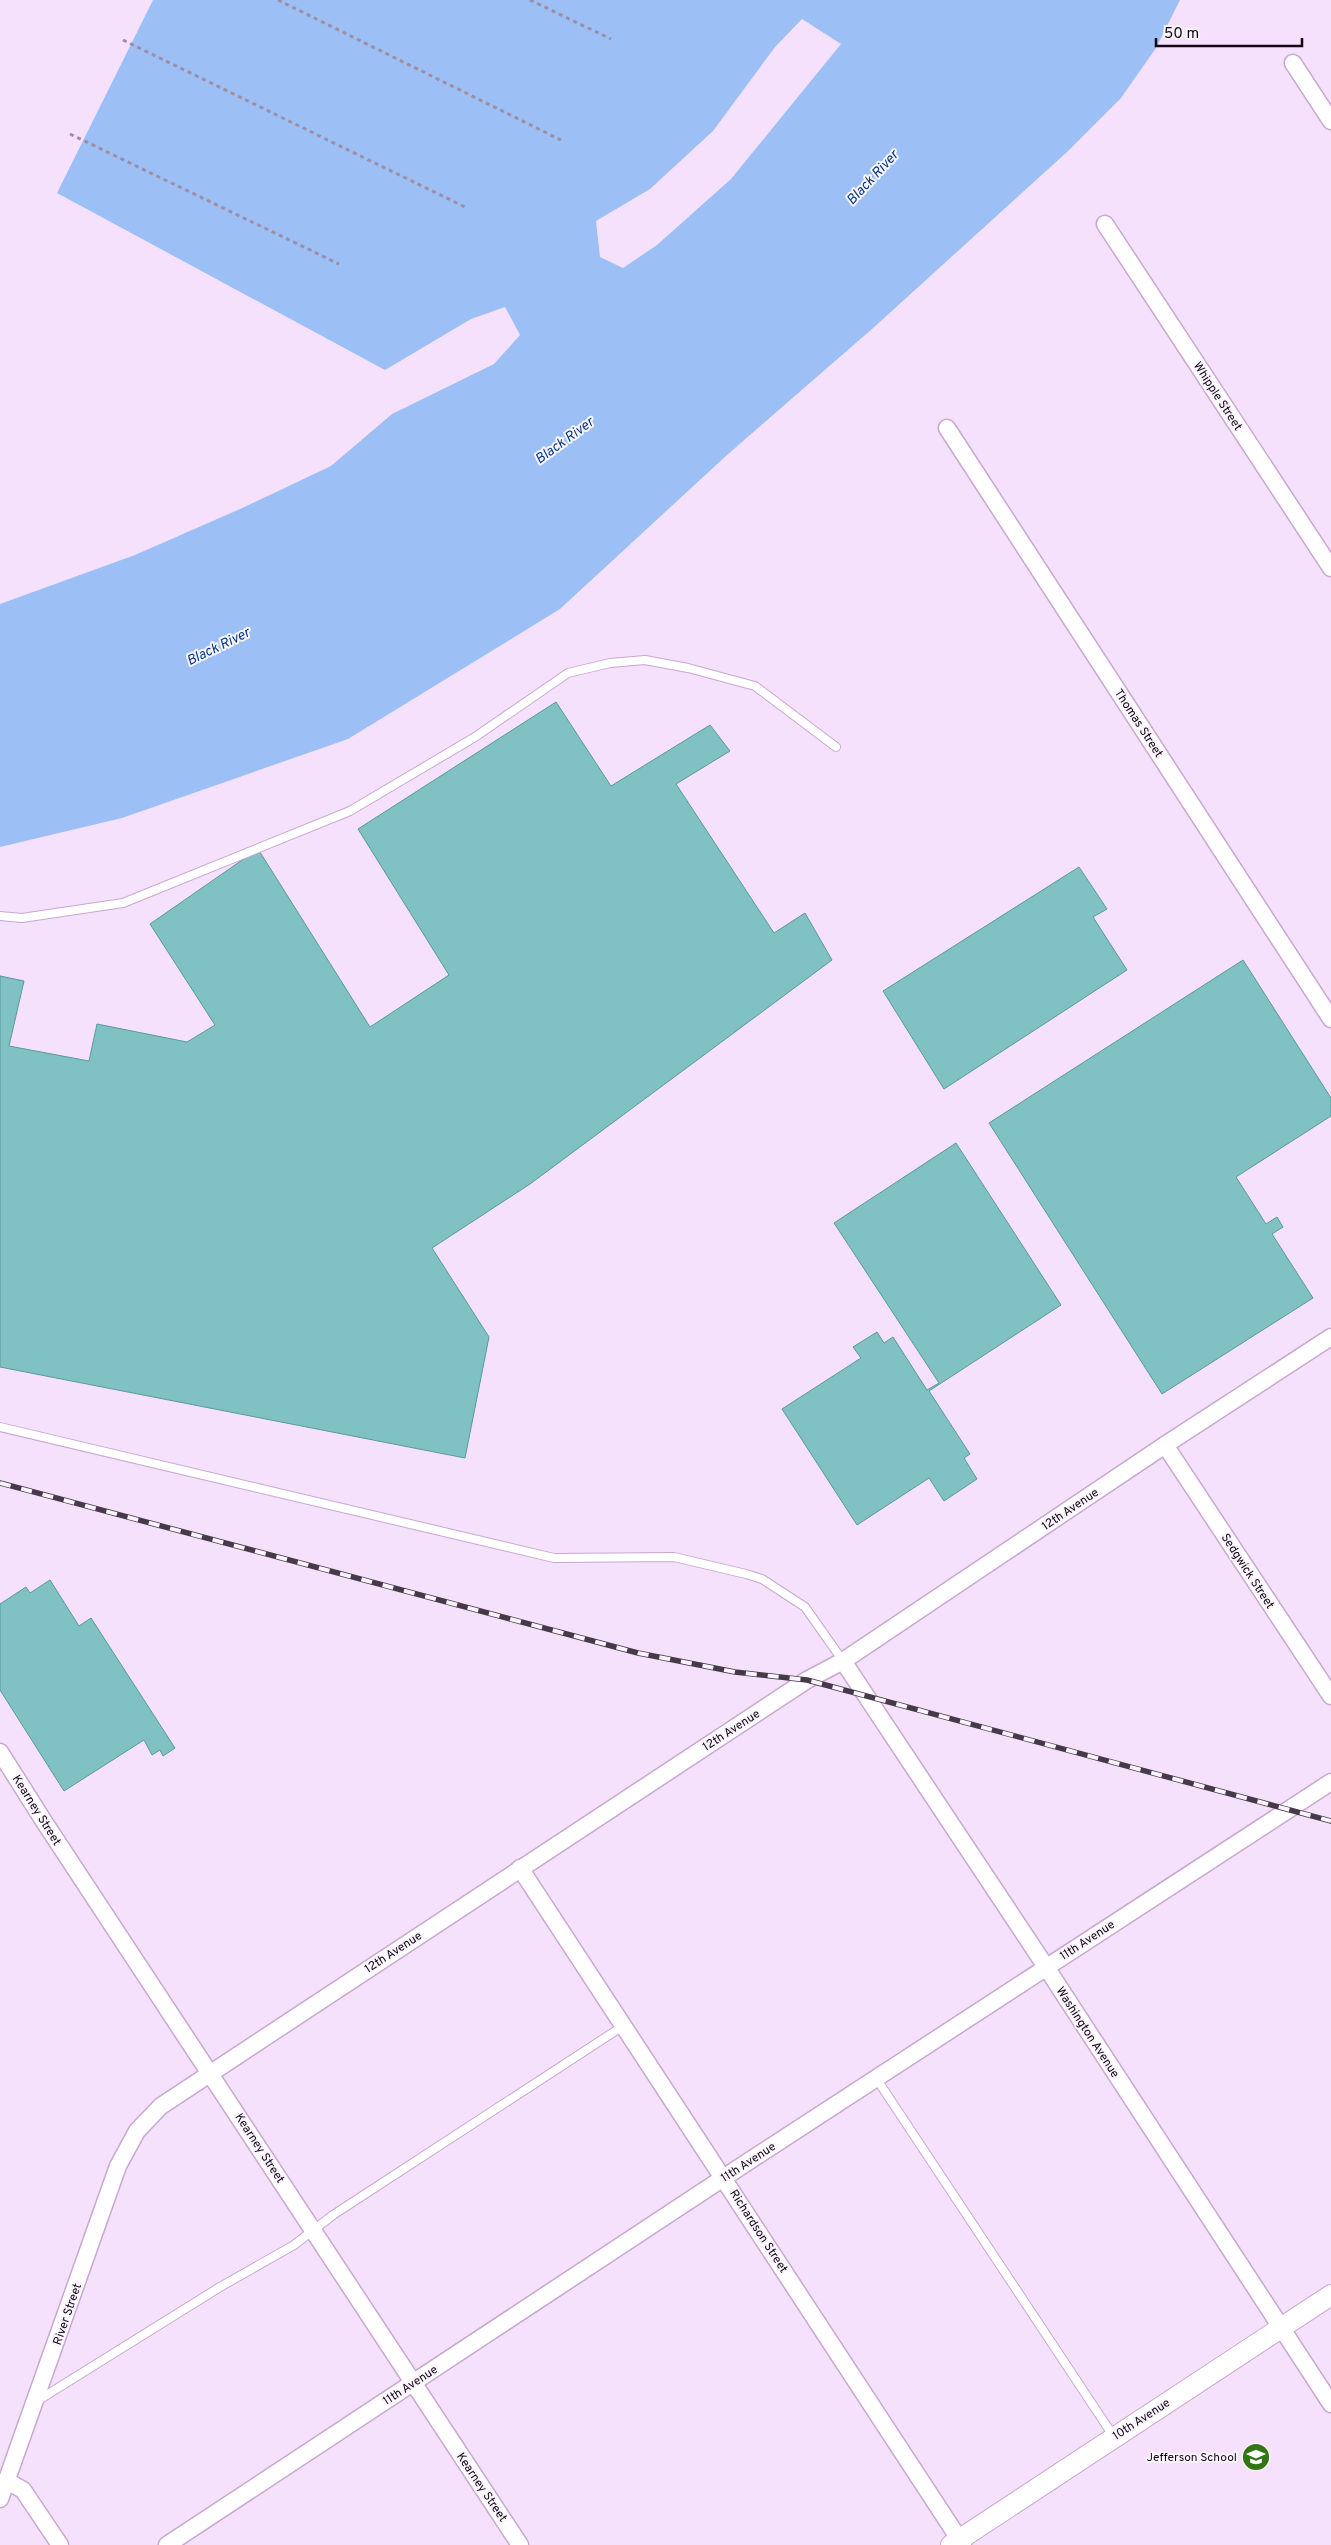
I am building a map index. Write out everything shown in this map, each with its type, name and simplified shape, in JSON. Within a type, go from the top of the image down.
[{"type":"street","points":[[1293,63],[1331,121]]},
{"type":"street","name":"Whipple Street","points":[[1105,224],[1331,568]]},
{"type":"street","name":"Thomas Street","points":[[946,428],[1331,1019]]},
{"type":"street","name":"12th Avenue","points":[[137,2131],[161,2106],[209,2073],[808,1680],[843,1661],[1331,1337]]},
{"type":"street","name":"Sedgwick Street","points":[[1166,1445],[1331,1696]]},
{"type":"street","name":"Washington Avenue","points":[[843,1661],[1046,1967],[1331,2404]]},
{"type":"street","name":"Kearney Street","points":[[0,1752],[520,2545]]},
{"type":"street","name":"11th Avenue","points":[[167,2545],[876,2078],[1331,1782]]},
{"type":"street","name":"Richardson Street","points":[[520,1868],[622,2026],[724,2178],[958,2543]]},
{"type":"street","name":"River Street","points":[[0,2499],[36,2402],[118,2166],[137,2131]]},
{"type":"street","name":"10th Avenue","points":[[958,2543],[1114,2437],[1331,2295]]},
{"type":"street","points":[[8,2481],[23,2490],[60,2545]]},
{"type":"lane","points":[[0,916],[22,918],[124,903],[350,811],[475,737],[568,673],[610,663],[645,660],[688,668],[755,686],[836,747]]},
{"type":"lane","points":[[0,1427],[554,1558],[674,1557],[746,1574],[762,1580],[805,1608],[843,1661]]},
{"type":"lane","points":[[36,2402],[220,2287],[294,2245],[314,2229],[622,2026]]},
{"type":"lane","points":[[876,2078],[1114,2437]]},
{"type":"path","points":[[278,0],[561,140]]},
{"type":"path","points":[[530,0],[611,39]]},
{"type":"path","points":[[123,40],[465,208]]},
{"type":"path","points":[[70,134],[338,264]]},
{"type":"water","name":"Black River","points":[[153,0],[1180,0],[1156,48],[1121,98],[1067,152],[872,329],[727,455],[560,609],[348,739],[122,818],[0,847],[0,604],[135,555],[240,509],[331,466],[392,414],[494,364],[520,335],[505,307],[471,319],[385,370],[57,193]],"holes":[[[802,19],[841,44],[731,179],[657,245],[623,268],[600,257],[596,221],[650,189],[713,131],[775,47]]]},
{"type":"building","points":[[556,702],[611,786],[710,725],[730,751],[676,784],[774,933],[805,913],[832,960],[530,1184],[432,1248],[489,1337],[465,1458],[0,1367],[0,976],[24,981],[9,1046],[89,1061],[97,1024],[187,1042],[215,1025],[150,924],[258,849],[370,1027],[449,975],[358,829]]},
{"type":"building","points":[[1079,867],[1107,909],[1093,917],[1127,970],[944,1089],[883,991]]},
{"type":"building","points":[[1243,960],[1331,1098],[1331,1116],[1236,1177],[1266,1224],[1277,1217],[1283,1227],[1272,1234],[1313,1298],[1162,1394],[989,1123]]},
{"type":"building","points":[[956,1143],[1061,1305],[929,1391],[970,1454],[964,1458],[977,1479],[944,1501],[929,1478],[857,1525],[782,1409],[861,1358],[853,1347],[877,1332],[884,1343],[893,1337],[927,1390],[939,1383],[834,1223]]},
{"type":"building","points":[[50,1580],[79,1626],[91,1618],[175,1748],[163,1756],[160,1750],[152,1755],[144,1740],[64,1791],[0,1690],[0,1604],[26,1587],[30,1593]]},
{"type":"railway","points":[[0,1483],[638,1653],[735,1672],[807,1680],[1331,1821]]},
{"type":"place","name":"Jefferson School","points":[[1256,2457]]}]
